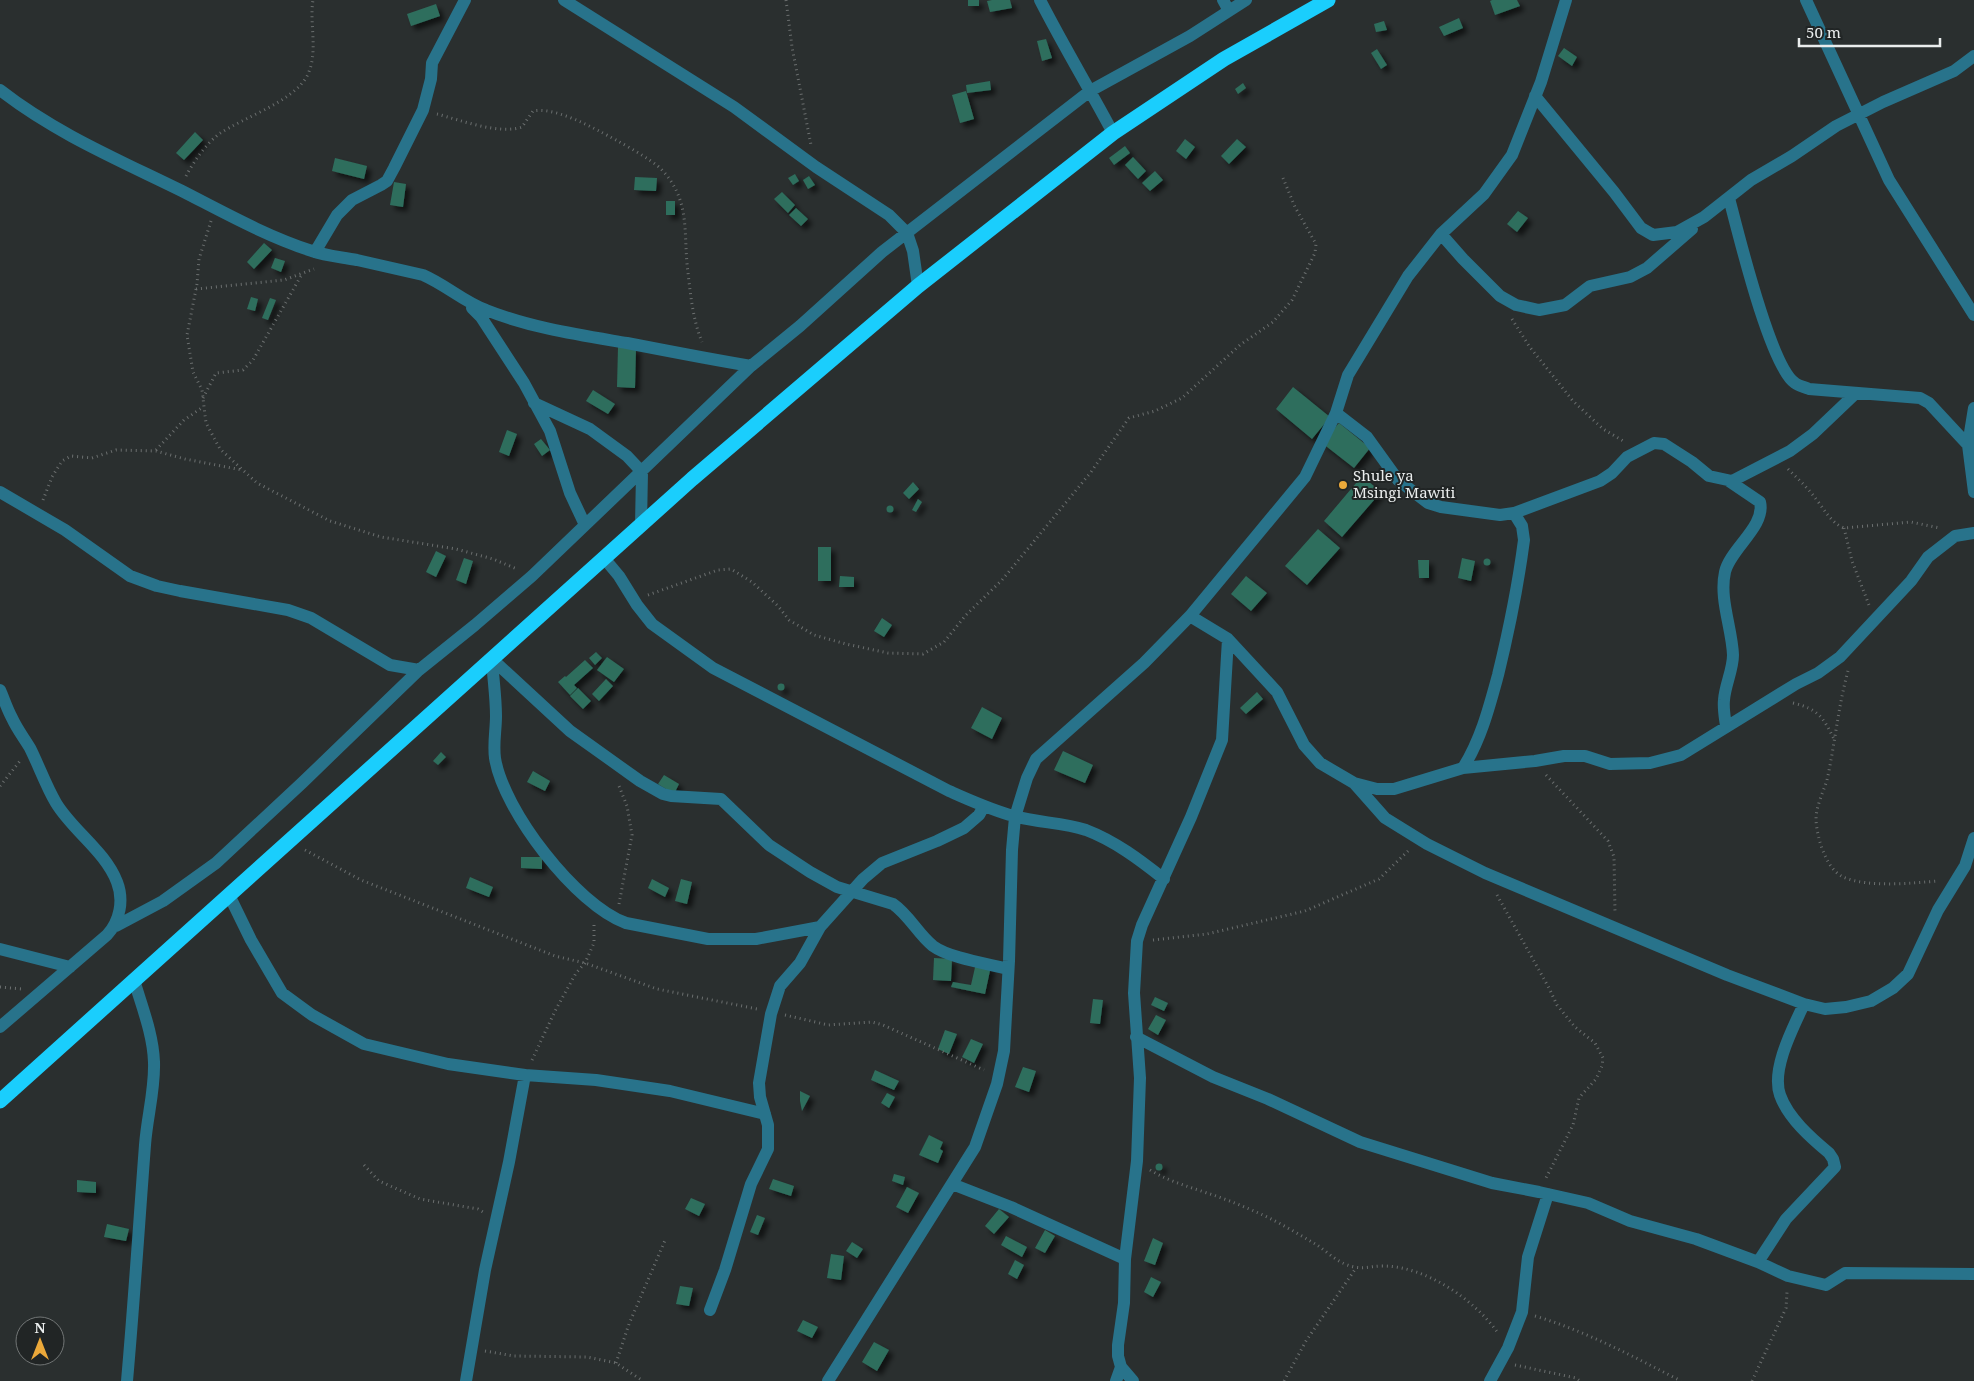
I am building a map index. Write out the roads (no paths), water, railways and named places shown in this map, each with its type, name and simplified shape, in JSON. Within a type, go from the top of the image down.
[{"type":"highway","points":[[0,1101],[699,473],[918,286],[1113,133],[1224,59],[1328,0]]},
{"type":"street","points":[[315,252],[337,214],[352,200],[387,181],[423,110],[431,79],[432,63],[465,0]]},
{"type":"street","points":[[564,0],[734,107],[816,167],[889,216],[907,233],[913,251],[918,286]]},
{"type":"street","points":[[1040,0],[1064,47],[1113,133]]},
{"type":"street","points":[[0,1027],[116,926],[163,901],[216,863],[419,670],[532,576],[751,366],[778,345],[882,252],[1090,90],[1190,36],[1226,6],[1246,0]]},
{"type":"street","points":[[828,1381],[975,1147],[999,1076],[1004,1051],[1015,817],[1027,778],[1036,759],[1144,663],[1190,616],[1305,477],[1336,413],[1348,375],[1408,276],[1441,234],[1484,194],[1512,155],[1535,96],[1566,0]]},
{"type":"street","points":[[1806,0],[1889,180],[1974,315]]},
{"type":"street","points":[[1441,234],[1463,260],[1500,296],[1516,305],[1539,310],[1565,305],[1590,286],[1630,277],[1647,268],[1704,217],[1751,180],[1792,156],[1836,126],[1954,71],[1974,56]]},
{"type":"street","points":[[0,90],[20,106],[56,128],[246,226],[315,252],[423,275],[440,282],[460,297],[481,317],[534,403],[550,431],[570,493],[585,525]]},
{"type":"street","points":[[1535,96],[1614,192],[1640,228],[1653,235],[1677,232],[1704,217]]},
{"type":"street","points":[[1728,198],[1750,278],[1773,346],[1784,370],[1794,383],[1809,389],[1920,398],[1929,404],[1968,445]]},
{"type":"street","points":[[460,297],[485,310],[567,332],[751,366]]},
{"type":"street","points":[[1728,481],[1737,480],[1778,458],[1813,434],[1855,394]]},
{"type":"street","points":[[534,403],[590,429],[627,456],[642,472],[641,525]]},
{"type":"street","points":[[1974,408],[1968,445],[1974,492]]},
{"type":"street","points":[[1336,413],[1367,437],[1398,480],[1428,503],[1441,507],[1500,515],[1514,512],[1600,481],[1612,473],[1627,457],[1650,444],[1664,444],[1710,476],[1728,481],[1760,502],[1761,509],[1753,527],[1730,558],[1725,571],[1724,588],[1733,653],[1724,699],[1726,726]]},
{"type":"street","points":[[0,492],[65,530],[130,576],[157,586],[180,591],[288,610],[312,618],[390,665],[419,670]]},
{"type":"street","points":[[1463,768],[1475,749],[1488,712],[1508,634],[1524,540],[1522,526],[1514,512]]},
{"type":"street","points":[[1190,616],[1228,639],[1278,692],[1304,745],[1320,763],[1354,783],[1377,789],[1394,789],[1463,768],[1535,762],[1564,756],[1585,756],[1610,764],[1650,763],[1681,755],[1773,697],[1818,673],[1840,657],[1875,620],[1910,581],[1928,556],[1955,536],[1968,534]]},
{"type":"street","points":[[604,558],[619,576],[632,598],[652,624],[713,668],[918,775],[984,806],[1015,817],[1048,821],[1087,830],[1136,856],[1164,879]]},
{"type":"street","points":[[1133,1381],[1122,1367],[1118,1356],[1118,1345],[1124,1303],[1125,1259],[1138,1161],[1140,1078],[1134,993],[1138,941],[1142,926],[1164,879],[1222,740],[1228,639]]},
{"type":"street","points":[[492,659],[570,732],[640,781],[663,794],[671,796],[720,799],[769,845],[810,872],[837,887],[893,904],[901,909],[918,932],[935,947],[963,958],[1008,970]]},
{"type":"street","points":[[492,659],[496,716],[495,758],[507,796],[529,833],[564,877],[593,902],[615,919],[708,939],[756,939],[820,927]]},
{"type":"street","points":[[0,690],[12,719],[30,748],[56,803],[72,826],[96,851],[113,874],[120,897],[116,926]]},
{"type":"street","points":[[1354,783],[1385,818],[1420,840],[1485,873],[1727,975],[1804,1004],[1825,1009],[1846,1007],[1871,1001],[1893,988],[1908,974],[1938,910],[1965,866],[1974,838]]},
{"type":"street","points":[[710,1310],[725,1270],[751,1184],[768,1149],[769,1134],[760,1097],[759,1083],[772,1011],[780,986],[800,963],[820,927],[863,879],[882,863],[964,828],[979,815],[984,806]]},
{"type":"street","points":[[229,894],[251,940],[282,993],[312,1015],[364,1044],[448,1064],[525,1075],[596,1080],[670,1091],[765,1114]]},
{"type":"street","points":[[0,949],[70,967]]},
{"type":"street","points":[[127,1381],[139,1247],[146,1138],[154,1084],[154,1061],[151,1040],[134,980]]},
{"type":"street","points":[[1758,1262],[1786,1219],[1835,1167],[1833,1159],[1829,1154],[1792,1117],[1779,1094],[1779,1070],[1791,1032],[1804,1004]]},
{"type":"street","points":[[1136,1037],[1213,1077],[1268,1098],[1360,1142],[1492,1184],[1544,1193],[1588,1204],[1630,1221],[1696,1239],[1758,1262],[1788,1276],[1826,1285],[1845,1273],[1974,1274]]},
{"type":"street","points":[[466,1381],[525,1075]]},
{"type":"street","points":[[952,1184],[1011,1207],[1125,1259]]},
{"type":"street","points":[[1490,1381],[1508,1348],[1522,1312],[1528,1257],[1544,1193]]},
{"type":"street","points":[[1116,1381],[1122,1367]]},
{"type":"place","name":"Shule ya Msingi Mawiti","points":[[1343,485]]}]
